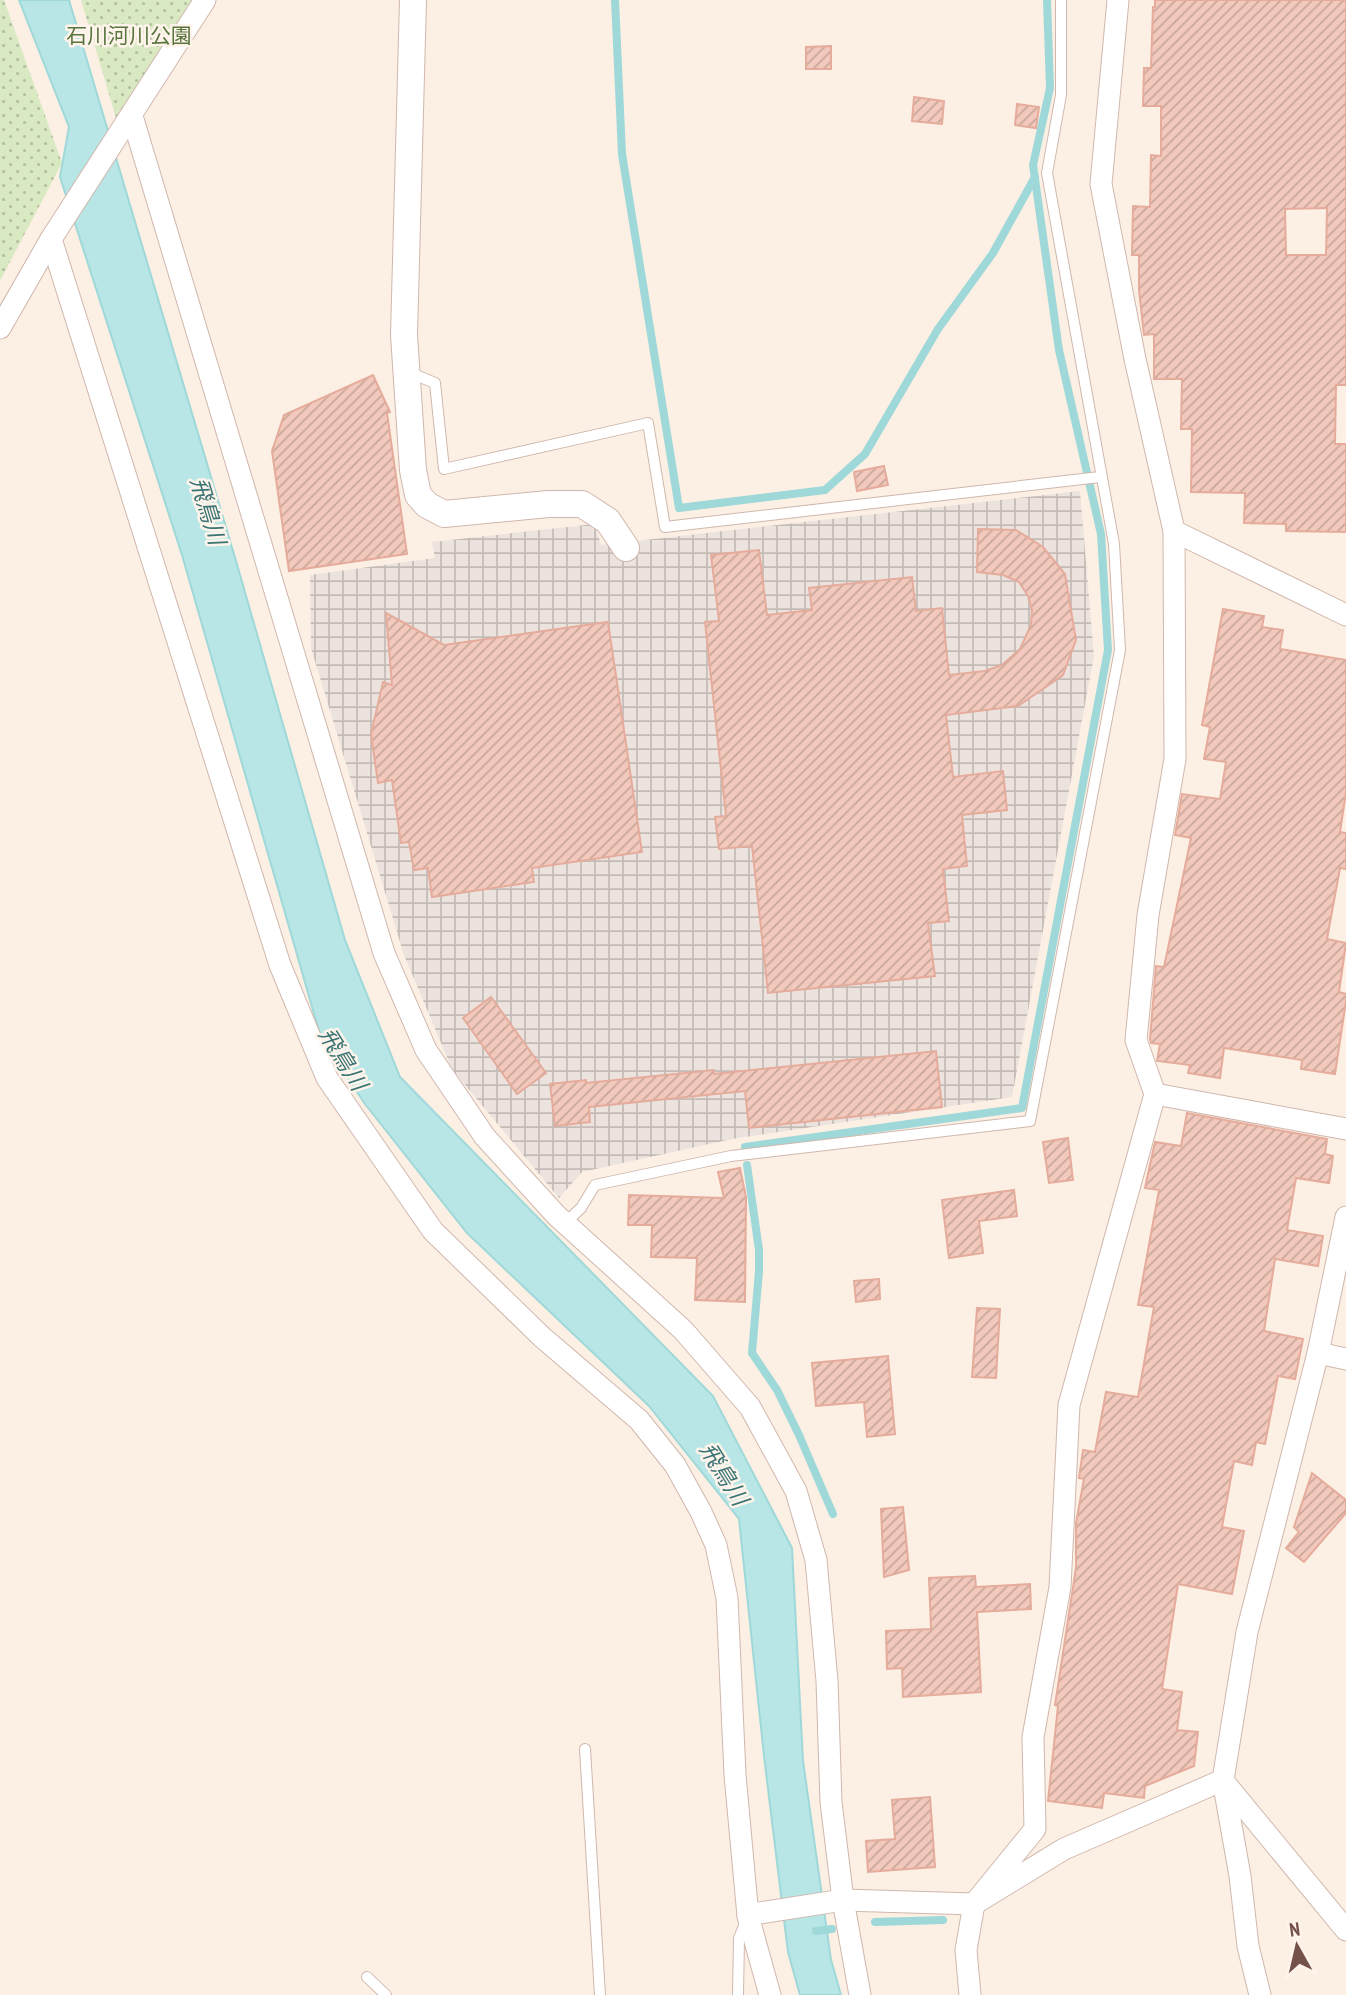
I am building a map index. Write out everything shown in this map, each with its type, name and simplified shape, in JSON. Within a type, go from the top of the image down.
[{"type":"street","points":[[0,328],[51,239],[205,0]]},
{"type":"street","points":[[414,0],[404,335],[413,470],[418,495],[427,505],[444,514],[548,503],[582,504],[608,521],[626,548]]},
{"type":"street","points":[[970,1995],[966,1950],[974,1904],[1035,1829],[1033,1737],[1060,1587],[1069,1405],[1155,1094],[1136,1040],[1148,915],[1175,759],[1174,531],[1135,359],[1101,184],[1118,0]]},
{"type":"street","points":[[132,116],[384,953],[426,1050],[485,1137],[565,1223],[682,1330],[750,1407],[796,1491],[816,1560],[827,1681],[836,1901],[860,1995]]},
{"type":"street","points":[[51,239],[280,965],[327,1078],[433,1231],[542,1337],[639,1420],[676,1465],[716,1545],[727,1598],[735,1774],[753,1914],[769,1995]]},
{"type":"street","points":[[1174,531],[1346,615]]},
{"type":"street","points":[[1155,1094],[1346,1129]]},
{"type":"street","points":[[1260,1995],[1248,1946],[1240,1876],[1223,1780],[1247,1632],[1318,1353],[1346,1217]]},
{"type":"street","points":[[1318,1353],[1346,1359]]},
{"type":"street","points":[[753,1914],[836,1901],[974,1904],[1064,1849],[1223,1780]]},
{"type":"street","points":[[1223,1780],[1346,1930]]},
{"type":"lane","points":[[565,1223],[581,1208],[595,1185],[730,1156],[1030,1121],[1120,650],[1114,544],[1046,173],[1061,95],[1061,0]]},
{"type":"lane","points":[[406,371],[435,383],[444,469],[648,423],[666,527],[1100,477]]},
{"type":"lane","points":[[585,1749],[600,1995]]},
{"type":"lane","points":[[738,1995],[739,1938],[753,1914]]},
{"type":"lane","points":[[367,1977],[386,1995]]},
{"type":"shaded area","points":[[1080,491],[1094,656],[1012,1097],[732,1139],[582,1172],[559,1198],[452,1069],[404,955],[311,648],[310,575],[435,558],[432,542],[595,524],[601,545]]},
{"type":"green space","name":"石川河川公園","points":[[0,0],[4,0],[62,163],[0,281]]},
{"type":"green space","name":"石川河川公園","points":[[81,0],[197,0],[117,121]]},
{"type":"water","name":"飛鳥川","points":[[19,0],[69,0],[236,561],[345,940],[400,1077],[713,1396],[792,1548],[803,1761],[831,1960],[841,1995],[800,1995],[788,1952],[739,1519],[649,1406],[467,1233],[365,1104],[321,1038],[182,555],[60,177],[69,127]]},
{"type":"building","points":[[1155,0],[1346,0],[1346,385],[1336,385],[1335,444],[1346,444],[1346,532],[1286,531],[1286,524],[1244,523],[1245,493],[1191,492],[1192,429],[1181,429],[1182,379],[1154,379],[1154,334],[1144,335],[1139,290],[1139,255],[1132,255],[1133,206],[1150,207],[1151,155],[1161,156],[1161,106],[1143,106],[1144,68],[1151,68]],"holes":[[[1327,208],[1326,255],[1286,255],[1285,209]]]},
{"type":"building","points":[[831,46],[831,69],[806,69],[806,47]]},
{"type":"building","points":[[914,97],[944,101],[942,124],[912,121]]},
{"type":"building","points":[[1017,104],[1039,107],[1036,128],[1015,125]]},
{"type":"building","points":[[373,375],[390,412],[387,413],[407,554],[289,571],[272,451],[284,415]]},
{"type":"building","points":[[884,466],[888,485],[857,491],[854,472]]},
{"type":"building","points":[[978,529],[1016,530],[1043,547],[1065,574],[1076,640],[1063,675],[1018,706],[946,715],[953,777],[1003,771],[1007,810],[962,815],[967,866],[943,869],[949,921],[928,923],[935,976],[768,993],[752,846],[719,849],[715,817],[726,816],[705,622],[719,621],[711,555],[759,550],[767,615],[812,610],[809,588],[912,577],[916,611],[942,608],[949,675],[985,671],[1002,665],[1020,649],[1031,625],[1032,610],[1028,596],[1019,582],[1003,575],[977,572]]},
{"type":"building","points":[[1223,609],[1264,616],[1262,627],[1283,630],[1280,649],[1346,660],[1346,792],[1340,832],[1346,833],[1346,869],[1340,868],[1327,939],[1346,943],[1339,992],[1346,994],[1346,1001],[1335,1074],[1301,1069],[1302,1060],[1224,1048],[1220,1078],[1188,1073],[1190,1065],[1157,1061],[1160,1044],[1151,1043],[1150,1039],[1156,966],[1164,967],[1191,838],[1175,835],[1182,794],[1220,799],[1226,762],[1204,759],[1210,727],[1202,725]]},
{"type":"building","points":[[386,613],[444,645],[608,622],[642,852],[532,868],[534,882],[432,897],[428,868],[414,870],[409,842],[401,843],[392,780],[378,783],[371,734],[383,682],[392,685]]},
{"type":"building","points":[[491,997],[546,1073],[517,1094],[463,1018]]},
{"type":"building","points":[[936,1051],[942,1107],[749,1128],[745,1091],[589,1107],[590,1122],[555,1126],[550,1084],[714,1070],[714,1074]]},
{"type":"building","points":[[1187,1113],[1327,1139],[1325,1154],[1333,1156],[1329,1183],[1296,1178],[1287,1230],[1323,1236],[1318,1266],[1275,1259],[1264,1331],[1303,1339],[1295,1379],[1278,1376],[1265,1444],[1256,1442],[1252,1465],[1234,1461],[1222,1527],[1244,1531],[1232,1594],[1178,1584],[1162,1689],[1182,1692],[1177,1730],[1198,1732],[1194,1766],[1145,1786],[1144,1798],[1104,1793],[1102,1808],[1048,1801],[1058,1706],[1055,1705],[1076,1568],[1076,1523],[1084,1479],[1079,1478],[1083,1450],[1095,1452],[1106,1392],[1138,1397],[1154,1307],[1138,1305],[1159,1190],[1145,1188],[1155,1142],[1181,1146]]},
{"type":"building","points":[[1068,1138],[1073,1180],[1049,1183],[1043,1142]]},
{"type":"building","points":[[740,1168],[746,1197],[745,1302],[695,1300],[697,1258],[651,1257],[652,1225],[628,1225],[629,1195],[724,1198],[718,1172]]},
{"type":"building","points":[[1014,1190],[1017,1216],[979,1221],[983,1253],[949,1258],[942,1200]]},
{"type":"building","points":[[879,1279],[880,1299],[856,1302],[854,1281]]},
{"type":"building","points":[[977,1308],[1000,1309],[996,1378],[972,1377]]},
{"type":"building","points":[[888,1356],[895,1434],[867,1437],[864,1402],[816,1406],[812,1363]]},
{"type":"building","points":[[1312,1473],[1346,1500],[1346,1513],[1304,1562],[1286,1548],[1299,1532],[1294,1527]]},
{"type":"building","points":[[903,1507],[909,1570],[884,1577],[881,1509]]},
{"type":"building","points":[[975,1576],[976,1587],[1030,1584],[1031,1609],[977,1612],[981,1692],[903,1697],[902,1668],[887,1669],[886,1631],[931,1629],[929,1578]]},
{"type":"building","points":[[930,1797],[935,1867],[868,1872],[866,1841],[895,1839],[892,1800]]},
{"type":"waterway","points":[[615,0],[622,154],[679,508],[825,490],[865,454],[938,329],[993,253],[1035,177]]},
{"type":"waterway","points":[[745,1147],[1022,1108],[1108,650],[1101,534],[1059,350],[1033,165],[1050,88],[1047,0]]},
{"type":"waterway","points":[[747,1165],[759,1250],[752,1353],[777,1390],[833,1514]]},
{"type":"waterway","points":[[875,1922],[943,1920]]},
{"type":"waterway","points":[[816,1931],[832,1929]]}]
